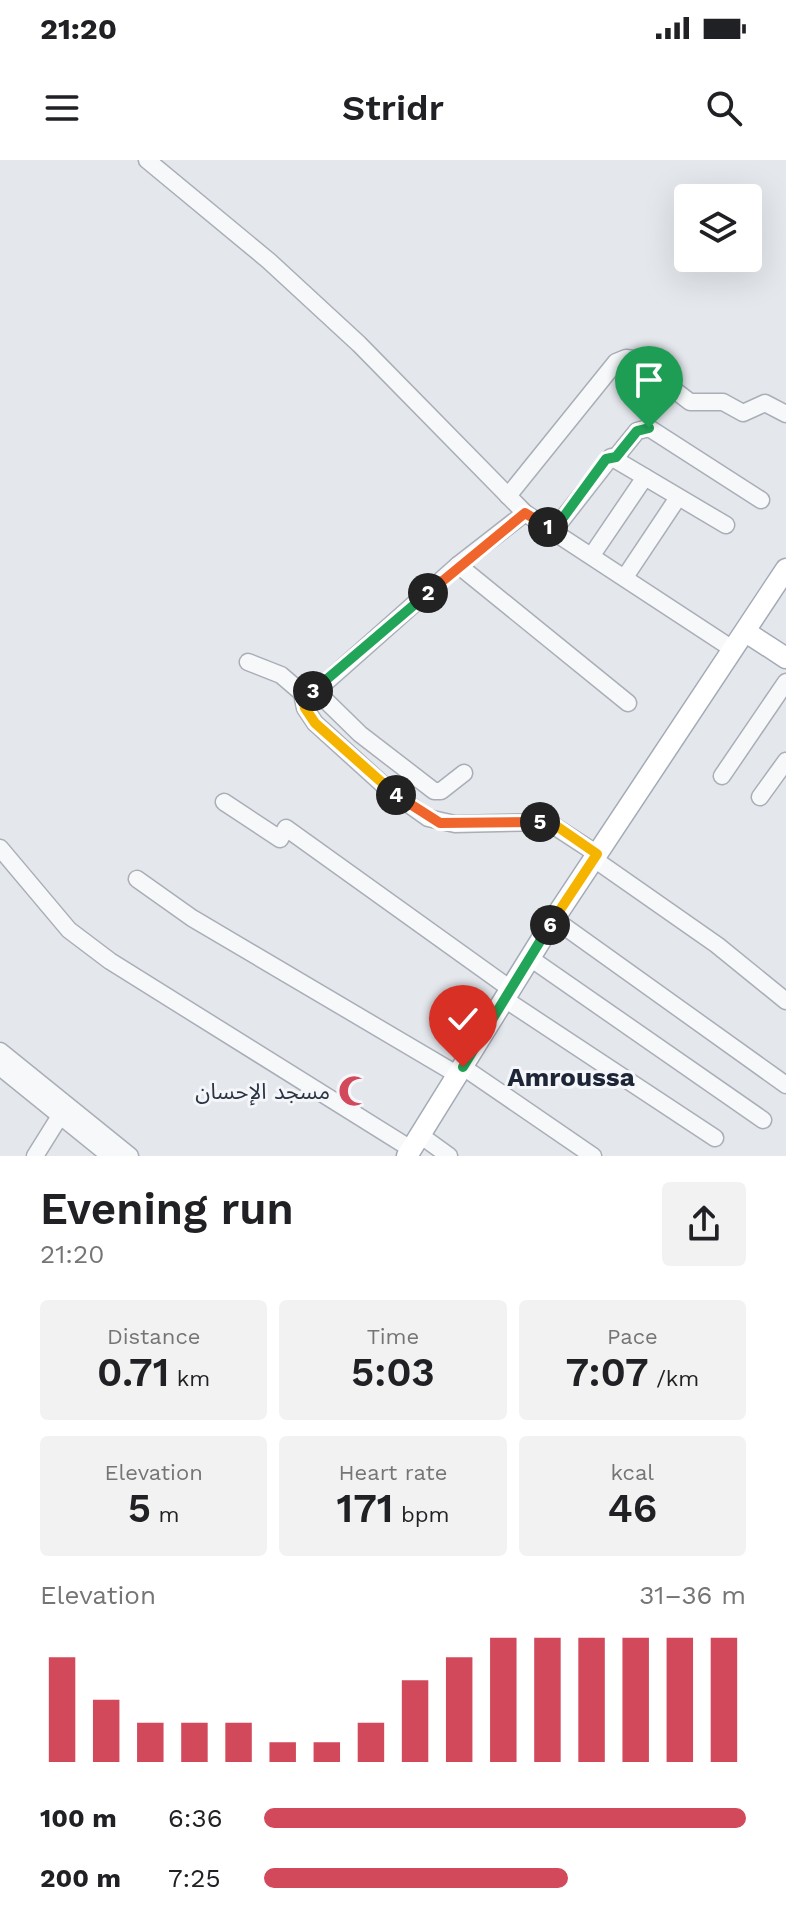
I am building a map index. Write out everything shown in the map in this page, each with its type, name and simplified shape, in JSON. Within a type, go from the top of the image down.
[{"type":"main road","points":[[413,1147],[554,919],[786,569]]},
{"type":"main road","points":[[746,632],[786,658]]},
{"type":"street","points":[[147,160],[269,261],[333,320],[525,513],[734,650]]},
{"type":"street","points":[[508,496],[616,362],[626,358],[634,359],[690,402],[723,402],[743,413],[765,403],[786,414]]},
{"type":"street","points":[[554,530],[606,459],[616,457],[645,426],[761,500]]},
{"type":"street","points":[[616,457],[677,499],[726,525]]},
{"type":"street","points":[[592,555],[645,477]]},
{"type":"street","points":[[625,577],[677,499]]},
{"type":"street","points":[[525,513],[458,565],[309,692],[305,708],[315,723],[390,791],[428,818],[455,824],[548,822],[717,945],[786,1001]]},
{"type":"street","points":[[458,565],[628,703]]},
{"type":"street","points":[[248,662],[281,675],[309,692],[434,791],[441,791],[464,773]]},
{"type":"street","points":[[722,776],[786,682]]},
{"type":"street","points":[[760,797],[786,761]]},
{"type":"street","points":[[224,802],[280,839],[286,828],[509,995],[715,1138]]},
{"type":"street","points":[[0,848],[69,930],[110,961],[413,1147],[449,1156]]},
{"type":"street","points":[[137,879],[192,918],[460,1071],[593,1156]]},
{"type":"street","points":[[554,919],[786,1085]]},
{"type":"street","points":[[530,958],[763,1120]]},
{"type":"street","points":[[0,1051],[130,1156]]},
{"type":"street","points":[[0,1067],[94,1156]]},
{"type":"street","points":[[0,1080],[110,1156]]},
{"type":"street","points":[[35,1156],[58,1120]]},
{"type":"place","name":"مسجد الإحسان","points":[[354,1091]]},
{"type":"district","name":"Amroussa","points":[[571,1077]]},
{"type":"route","points":[[463,1067],[597,854],[548,822],[455,824],[428,818],[390,791],[315,723],[305,708],[302,693],[316,691],[458,565],[525,513],[554,530],[606,459],[616,457],[641,427],[649,428]]}]
